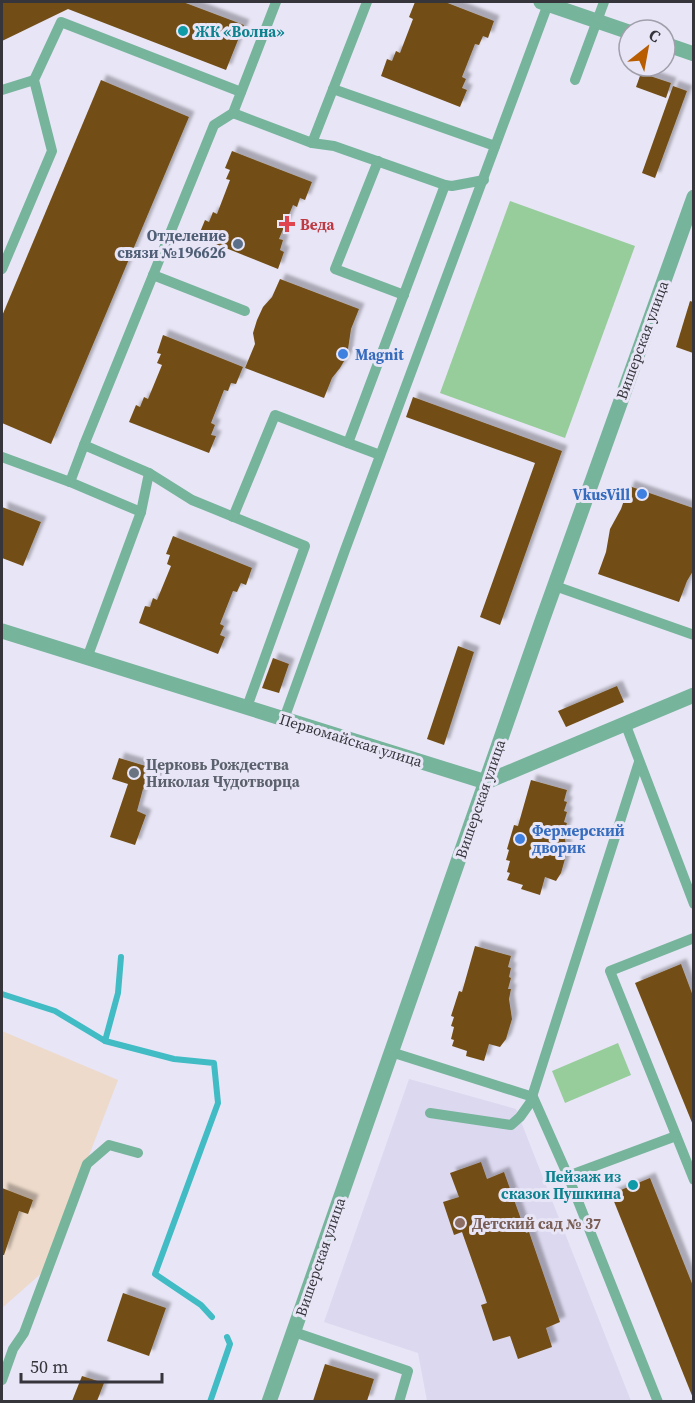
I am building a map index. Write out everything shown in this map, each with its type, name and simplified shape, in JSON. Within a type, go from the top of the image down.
[{"type":"street","points":[[545,3],[617,28]]},
{"type":"street","points":[[677,48],[693,54]]},
{"type":"street","name":"Вишерская улица","points":[[269,1401],[555,586],[689,222],[693,197]]},
{"type":"street","name":"Первомайская улица","points":[[2,631],[486,782]]},
{"type":"street","points":[[486,782],[693,694]]},
{"type":"lane","points":[[70,482],[214,125],[233,113],[276,2]]},
{"type":"lane","points":[[312,143],[367,2]]},
{"type":"lane","points":[[575,80],[604,2]]},
{"type":"lane","points":[[284,719],[380,455],[484,180],[545,3]]},
{"type":"lane","points":[[2,269],[52,151],[34,80],[61,21],[241,92]]},
{"type":"lane","points":[[2,90],[34,80]]},
{"type":"lane","points":[[333,89],[495,146]]},
{"type":"lane","points":[[233,113],[312,143],[334,146],[452,186],[484,180]]},
{"type":"lane","points":[[378,161],[335,269],[404,295]]},
{"type":"lane","points":[[348,443],[445,184]]},
{"type":"lane","points":[[153,275],[245,310]]},
{"type":"lane","points":[[233,517],[275,415],[380,455]]},
{"type":"lane","points":[[84,445],[149,473],[192,500],[305,546],[247,707]]},
{"type":"lane","points":[[2,457],[141,512]]},
{"type":"lane","points":[[87,658],[141,512],[149,473]]},
{"type":"lane","points":[[555,586],[693,635]]},
{"type":"lane","points":[[625,723],[693,904]]},
{"type":"lane","points":[[430,1113],[512,1125],[533,1097],[639,762]]},
{"type":"lane","points":[[693,938],[610,971],[693,1180]]},
{"type":"lane","points":[[392,1052],[533,1097],[568,1176],[658,1401]]},
{"type":"lane","points":[[568,1176],[676,1136]]},
{"type":"lane","points":[[2,1380],[13,1349],[24,1333],[87,1164],[109,1145],[138,1153]]},
{"type":"lane","points":[[294,1332],[408,1371],[399,1401]]},
{"type":"shaded area","points":[[2,1031],[118,1080],[45,1270],[2,1308]]},
{"type":"shaded area","name":"Детский сад № 37","points":[[409,1079],[516,1109],[631,1401],[427,1401],[418,1353],[324,1322]]},
{"type":"green space","points":[[510,201],[635,246],[565,438],[440,393]]},
{"type":"green space","points":[[618,1043],[631,1075],[565,1103],[552,1071]]},
{"type":"building","name":"ЖК «Волна»","points":[[2,2],[183,2],[244,25],[226,70],[68,9],[2,41]]},
{"type":"building","points":[[415,2],[445,2],[494,21],[488,38],[483,36],[479,45],[475,44],[462,77],[466,79],[462,88],[467,90],[460,107],[381,76],[387,59],[392,61],[396,51],[400,53],[413,19],[409,17]]},
{"type":"building","points":[[639,78],[656,78],[671,83],[666,98],[636,87]]},
{"type":"building","points":[[101,80],[189,117],[51,444],[2,423],[2,316]]},
{"type":"building","points":[[673,86],[687,91],[655,178],[642,173]]},
{"type":"building","points":[[232,151],[312,182],[305,200],[300,198],[297,207],[293,205],[279,239],[283,240],[280,250],[284,252],[278,269],[198,237],[205,220],[209,222],[213,212],[217,214],[230,180],[226,179],[230,170],[225,168]]},
{"type":"building","points":[[280,279],[359,309],[351,329],[347,356],[332,378],[324,398],[245,368],[255,344],[253,333],[257,320],[263,307],[272,297]]},
{"type":"building","points":[[690,301],[693,302],[693,353],[676,347]]},
{"type":"building","points":[[163,335],[243,367],[236,384],[231,383],[228,391],[224,390],[211,423],[215,425],[211,435],[216,436],[209,453],[129,422],[136,405],[140,407],[144,397],[148,399],[162,365],[157,363],[161,354],[157,353]]},
{"type":"building","points":[[413,397],[562,451],[500,625],[480,617],[535,463],[406,417]]},
{"type":"building","points":[[629,486],[693,508],[693,571],[679,602],[598,574],[606,552],[610,529],[621,509]]},
{"type":"building","points":[[2,507],[41,522],[23,566],[2,558]]},
{"type":"building","points":[[173,536],[252,568],[246,585],[241,583],[237,592],[233,591],[220,624],[224,626],[220,635],[225,637],[218,654],[139,623],[145,606],[150,607],[153,598],[157,600],[171,566],[167,564],[170,555],[166,554]]},
{"type":"building","points":[[458,646],[474,652],[444,745],[427,739]]},
{"type":"building","points":[[273,658],[289,664],[279,693],[262,688]]},
{"type":"building","points":[[617,686],[624,702],[566,727],[558,711]]},
{"type":"building","points":[[119,758],[149,767],[149,770],[158,777],[153,784],[143,789],[137,811],[146,815],[135,845],[110,837],[128,784],[112,779]]},
{"type":"building","points":[[531,780],[567,790],[564,811],[567,812],[564,822],[567,823],[564,832],[567,852],[561,873],[556,881],[545,877],[540,895],[521,889],[523,885],[507,880],[510,873],[507,872],[510,861],[506,860],[509,850],[507,849],[514,825],[518,826]]},
{"type":"building","points":[[475,946],[511,956],[508,967],[511,968],[509,977],[511,978],[508,989],[511,989],[509,999],[512,1019],[506,1039],[500,1047],[489,1044],[484,1061],[466,1056],[467,1051],[452,1046],[454,1040],[451,1039],[454,1017],[451,1016],[459,991],[462,992]]},
{"type":"building","points":[[681,964],[693,996],[693,1125],[635,983]]},
{"type":"building","points":[[481,1162],[487,1179],[504,1172],[526,1233],[529,1232],[560,1322],[546,1328],[552,1347],[518,1359],[510,1336],[493,1341],[481,1305],[487,1303],[462,1232],[454,1235],[443,1202],[459,1197],[450,1173]]},
{"type":"building","points":[[650,1178],[693,1286],[693,1398],[611,1194]]},
{"type":"building","points":[[2,1188],[33,1200],[28,1214],[19,1211],[4,1255],[2,1255]]},
{"type":"building","points":[[123,1293],[166,1308],[149,1356],[107,1341]]},
{"type":"building","points":[[325,1364],[374,1379],[367,1401],[313,1401]]},
{"type":"building","points":[[82,1376],[104,1383],[97,1401],[72,1401]]},
{"type":"waterway","points":[[105,1041],[118,993],[121,957]]},
{"type":"waterway","points":[[2,994],[55,1011],[105,1041],[174,1059],[214,1063],[218,1103],[155,1274],[201,1305],[212,1317]]},
{"type":"waterway","points":[[210,1402],[230,1344],[227,1337]]},
{"type":"place","name":"ЖК «Волна»","points":[[183,31]]},
{"type":"place","name":"Веда","points":[[287,224]]},
{"type":"place","name":"Отделение связи №196626","points":[[238,244]]},
{"type":"place","name":"Magnit","points":[[343,354]]},
{"type":"place","name":"VkusVill","points":[[642,494]]},
{"type":"place","name":"Церковь Рождества Николая Чудотворца","points":[[134,773]]},
{"type":"place","name":"Фермерский дворик","points":[[520,839]]},
{"type":"place","name":"Пейзаж из сказок Пушкина","points":[[633,1185]]},
{"type":"place","name":"Детский сад № 37","points":[[460,1223]]}]
